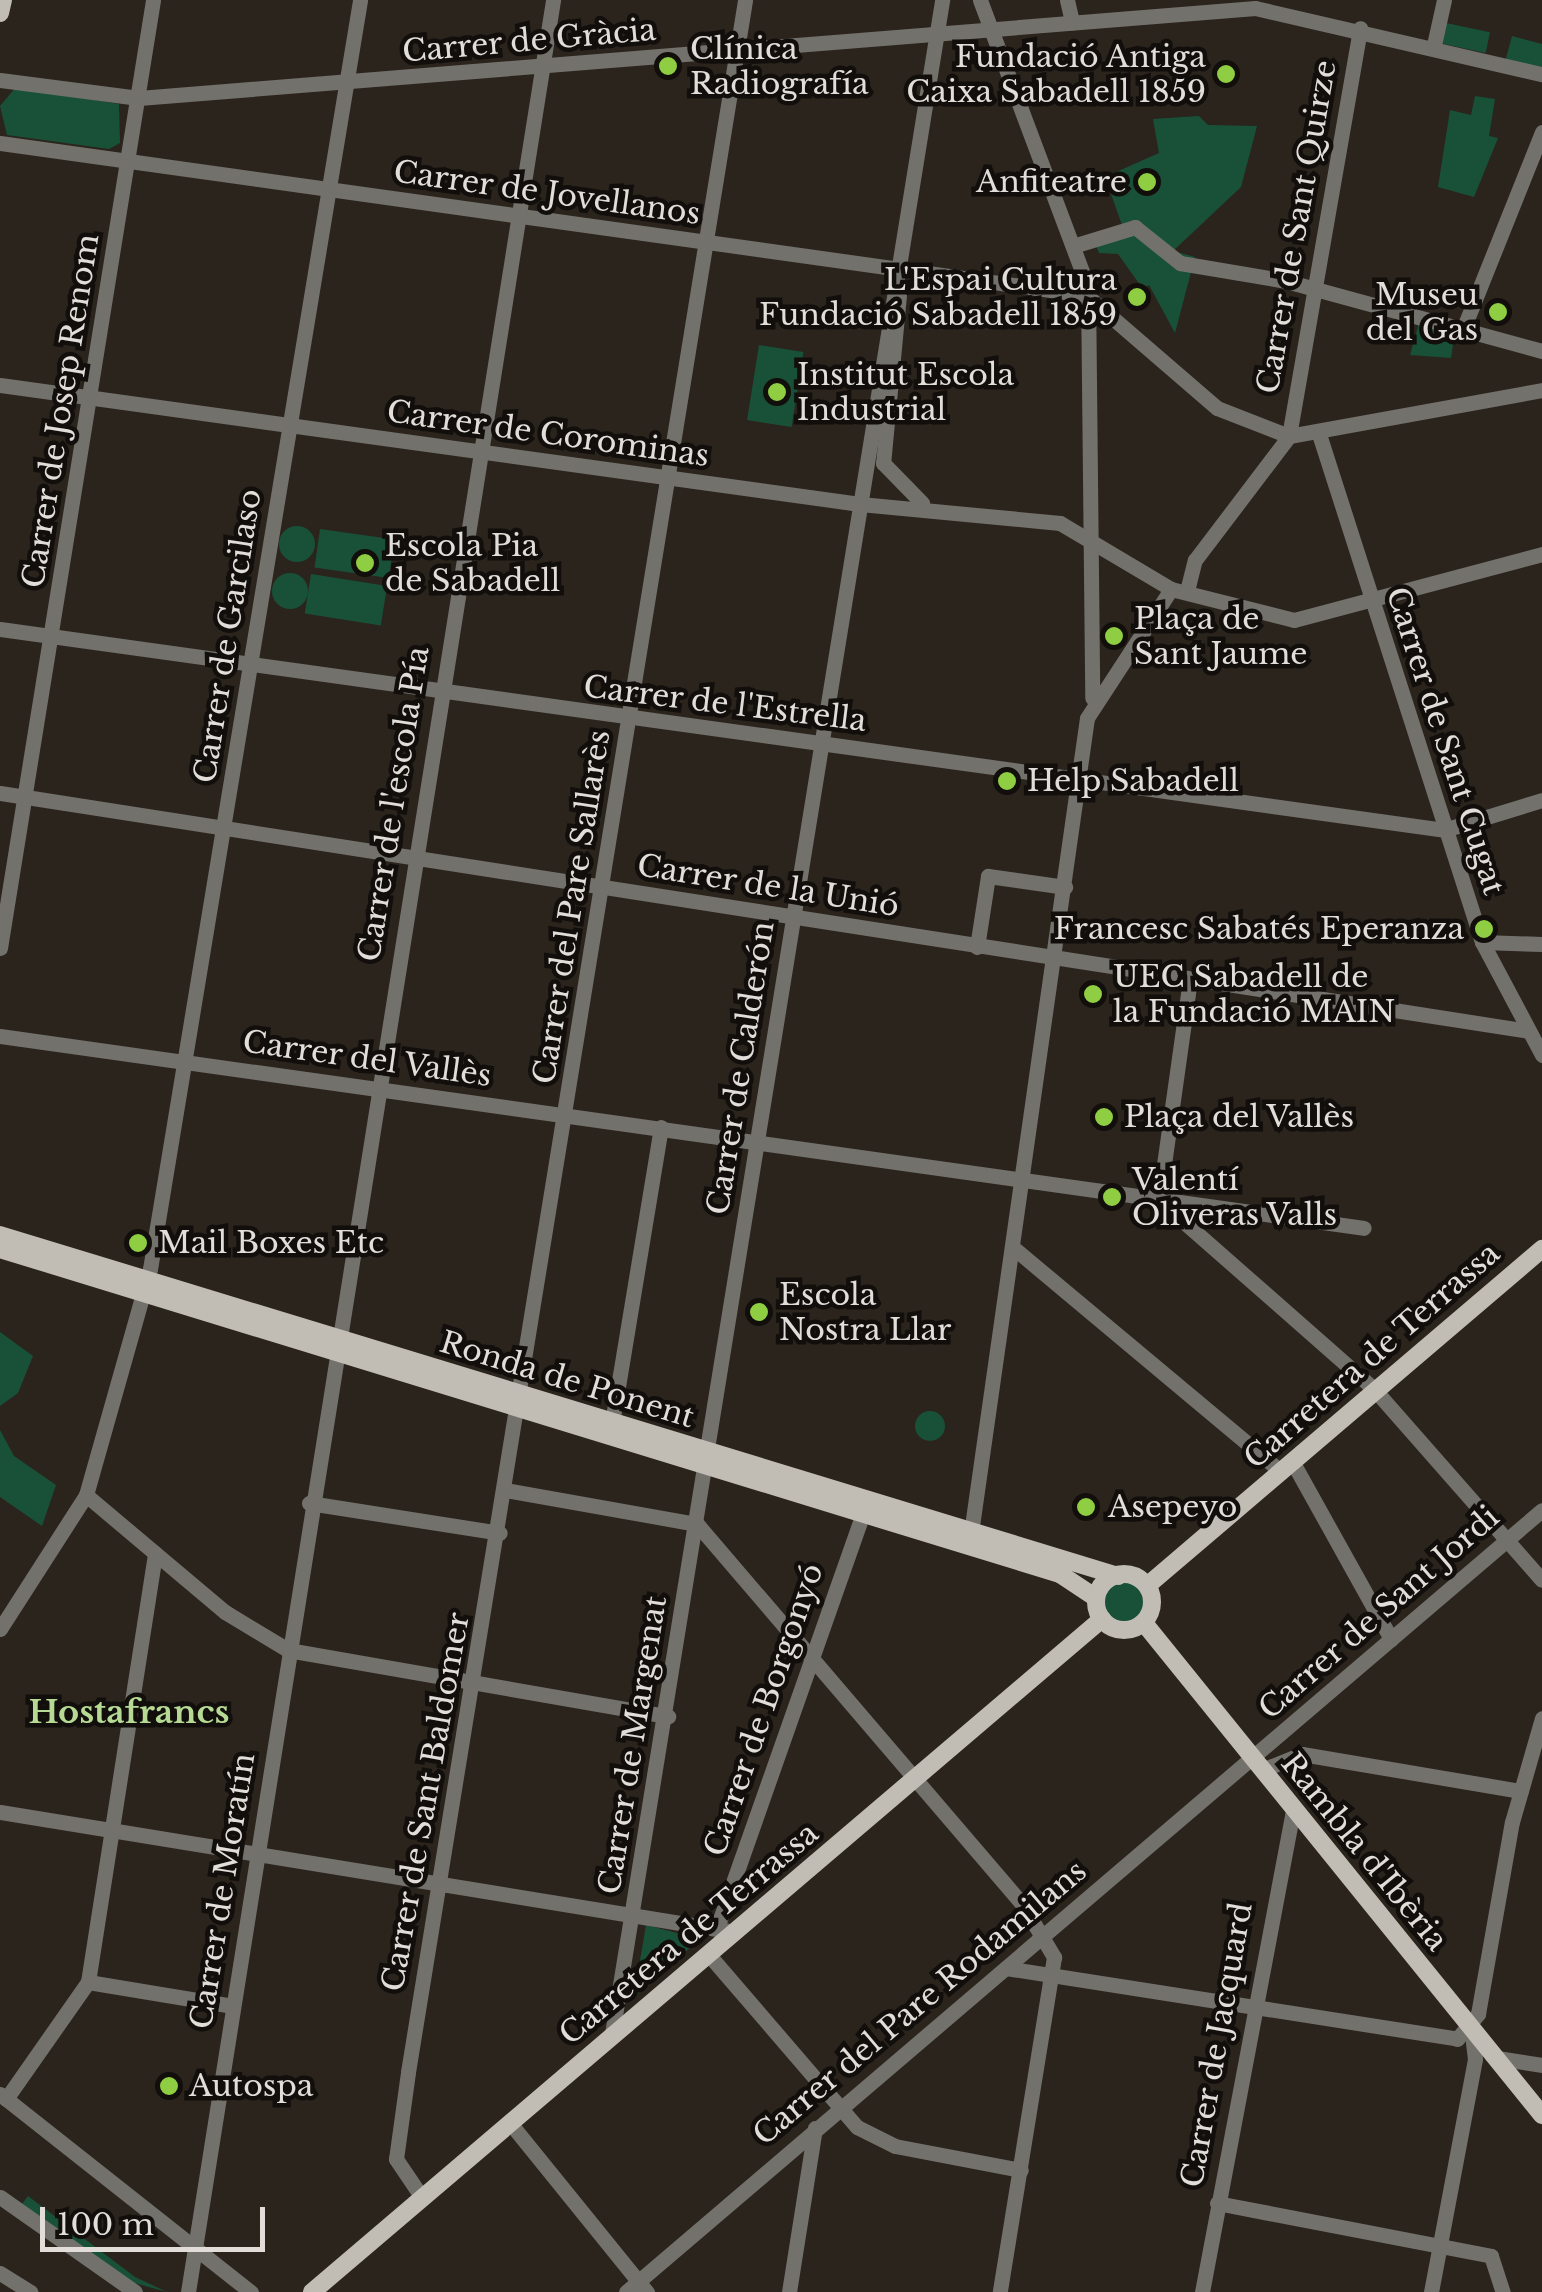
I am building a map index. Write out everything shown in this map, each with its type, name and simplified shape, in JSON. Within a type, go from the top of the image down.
[{"type":"main road","points":[[0,12],[3,0]]},
{"type":"main road","name":"Ronda de Ponent","points":[[0,1235],[146,1287]]},
{"type":"main road","name":"Ronda de Ponent","points":[[0,1249],[146,1287],[703,1457],[1118,1576]]},
{"type":"main road","name":"Carretera de Terrassa","points":[[1148,1584],[1542,1249]]},
{"type":"main road","name":"Ronda de Ponent","points":[[522,1402],[612,1423],[862,1513],[1060,1574],[1096,1598]]},
{"type":"main road","points":[[1118,1576],[1148,1584],[1144,1623],[1120,1629],[1102,1619],[1096,1598],[1118,1576]]},
{"type":"main road","name":"Carretera de Terrassa","points":[[312,2292],[709,1955],[727,1928],[914,1779],[1102,1619]]},
{"type":"main road","name":"Rambla d'Ibèria","points":[[1144,1623],[1542,2115]]},
{"type":"street","name":"Carrer de Josep Renom","points":[[0,948],[94,399],[154,0]]},
{"type":"street","name":"Carrer de Garcilaso","points":[[0,1629],[86,1494],[146,1287],[188,1062],[360,0]]},
{"type":"street","name":"Carrer de l'escola Pía","points":[[328,1379],[553,0]]},
{"type":"street","name":"Carrer del Pare Sallarès","points":[[522,1402],[744,0]]},
{"type":"street","name":"Carrer de Calderón","points":[[703,1457],[942,0]]},
{"type":"street","points":[[971,1533],[1016,1250],[1092,698],[1086,295],[1074,246],[980,0]]},
{"type":"street","points":[[1067,0],[1072,22]]},
{"type":"street","points":[[1303,0],[1309,18]]},
{"type":"street","points":[[1434,44],[1444,0]]},
{"type":"street","name":"Carrer de Gràcia","points":[[0,80],[139,98],[1255,8],[1434,44],[1542,74]]},
{"type":"street","name":"Carrer de Sant Quirze","points":[[1288,436],[1309,293],[1360,28]]},
{"type":"street","points":[[1464,327],[1542,132]]},
{"type":"street","name":"Carrer de Jovellanos","points":[[0,143],[1086,295]]},
{"type":"street","points":[[1074,246],[1136,227],[1180,263],[1223,269],[1309,293],[1464,327],[1542,351]]},
{"type":"street","name":"Carrer de Calderón","points":[[860,504],[883,462],[902,317],[897,271]]},
{"type":"street","points":[[1086,295],[1217,408],[1288,436],[1318,434],[1542,390]]},
{"type":"street","name":"Carrer de Corominas","points":[[0,385],[860,504],[922,503],[1060,522],[1087,537]]},
{"type":"street","name":"Carrer de Sant Cugat","points":[[1318,434],[1482,942],[1542,1055]]},
{"type":"street","points":[[1092,698],[1179,590],[1195,560],[1288,436]]},
{"type":"street","points":[[883,462],[922,503]]},
{"type":"street","points":[[1087,537],[1179,590],[1294,620],[1542,554]]},
{"type":"street","name":"Carrer de l'Estrella","points":[[0,629],[440,695],[820,743],[1444,830]]},
{"type":"street","name":"Carrer de la Unió","points":[[0,793],[1529,1031]]},
{"type":"street","points":[[1444,830],[1542,800]]},
{"type":"street","points":[[977,947],[988,876],[1065,887]]},
{"type":"street","points":[[1482,942],[1542,944]]},
{"type":"street","points":[[1159,1200],[1190,979]]},
{"type":"street","name":"Carrer del Vallès","points":[[0,1036],[1024,1180]]},
{"type":"street","points":[[612,1423],[661,1127]]},
{"type":"street","points":[[1024,1180],[1364,1228]]},
{"type":"street","points":[[1159,1200],[1374,1390],[1542,1580]]},
{"type":"street","points":[[1016,1250],[1286,1466],[1391,1639]]},
{"type":"street","name":"Carrer de Moratín","points":[[188,2292],[328,1379]]},
{"type":"street","name":"Carrer de Sant Baldomer","points":[[421,2196],[396,2159],[522,1402]]},
{"type":"street","name":"Carrer de Margenat","points":[[612,2034],[668,1716],[697,1524],[703,1457]]},
{"type":"street","points":[[506,1490],[697,1524],[812,1654],[1044,1934],[1053,1975],[1000,2292]]},
{"type":"street","points":[[86,1494],[156,1554],[288,1650],[668,1716]]},
{"type":"street","points":[[309,1503],[500,1533]]},
{"type":"street","name":"Carrer de Sant Jordi","points":[[1257,1764],[1391,1639],[1542,1510]]},
{"type":"street","name":"Carrer de Borgonyó","points":[[727,1928],[812,1654],[862,1513]]},
{"type":"street","points":[[156,1554],[86,1986],[3,2096],[251,2292]]},
{"type":"street","points":[[1431,2292],[1475,2060],[1471,2026],[1521,1791],[1542,1718]]},
{"type":"street","points":[[1257,1764],[1302,1754],[1521,1791]]},
{"type":"street","name":"Carrer del Pare Rodamilans","points":[[637,2288],[835,2110],[1044,1934],[1257,1764]]},
{"type":"street","name":"Carrer de Jacquard","points":[[1202,2292],[1251,2013],[1293,1809]]},
{"type":"street","points":[[0,1812],[727,1928]]},
{"type":"street","points":[[709,1955],[835,2110],[895,2146],[1021,2170]]},
{"type":"street","points":[[1006,1968],[1442,2044],[1471,2026]]},
{"type":"street","points":[[86,1986],[234,2006]]},
{"type":"street","points":[[1497,2058],[1542,2065]]},
{"type":"street","points":[[510,2123],[637,2288]]},
{"type":"street","points":[[789,2292],[815,2128]]},
{"type":"street","points":[[0,2197],[135,2292]]},
{"type":"street","points":[[1217,2203],[1496,2258],[1503,2292]]},
{"type":"street","points":[[2,2275],[30,2292]]},
{"type":"green space","points":[[1446,23],[1490,32],[1486,53],[1442,44]]},
{"type":"green space","points":[[1512,36],[1542,44],[1542,71],[1505,62]]},
{"type":"green space","points":[[16,87],[119,104],[120,143],[109,149],[7,135],[0,106]]},
{"type":"green space","points":[[1475,96],[1495,99],[1489,136],[1498,138],[1474,197],[1438,187],[1450,110],[1471,115]]},
{"type":"green space","points":[[1199,116],[1208,125],[1257,126],[1241,187],[1173,251],[1195,257],[1175,333],[1149,285],[1143,289],[1118,254],[1099,253],[1092,236],[1122,225],[1105,177],[1159,153],[1153,119]]},
{"type":"green space","points":[[1419,323],[1455,331],[1451,358],[1410,355]]},
{"type":"green space","points":[[759,345],[803,352],[792,427],[747,420]]},
{"type":"green space","points":[[297,526],[309,532],[315,544],[309,556],[297,562],[285,556],[279,544],[285,532]]},
{"type":"green space","points":[[320,529],[394,539],[389,578],[315,568]]},
{"type":"green space","points":[[290,573],[303,578],[308,591],[303,604],[290,609],[277,604],[272,591],[277,578]]},
{"type":"green space","points":[[311,574],[387,586],[381,626],[305,614]]},
{"type":"green space","points":[[0,1332],[33,1356],[18,1393],[0,1406]]},
{"type":"green space","points":[[930,1411],[944,1420],[945,1426],[936,1440],[930,1441],[916,1432],[915,1426],[924,1412]]},
{"type":"green space","points":[[0,1430],[14,1456],[56,1485],[42,1526],[0,1497]]},
{"type":"green space","points":[[1125,1575],[1145,1584],[1154,1604],[1145,1624],[1125,1633],[1105,1624],[1096,1604],[1105,1584]]},
{"type":"green space","points":[[646,1925],[700,1939],[634,1996]]},
{"type":"green space","points":[[28,2196],[135,2277],[167,2292],[127,2281],[22,2204]]},
{"type":"place","name":"Clínica Radiografía","points":[[668,66]]},
{"type":"place","name":"Fundació Antiga Caixa Sabadell 1859","points":[[1226,74]]},
{"type":"place","name":"Anfiteatre","points":[[1147,182]]},
{"type":"place","name":"L'Espai Cultura Fundació Sabadell 1859","points":[[1137,297]]},
{"type":"place","name":"Museu del Gas","points":[[1498,312]]},
{"type":"place","name":"Institut Escola Industrial","points":[[777,392]]},
{"type":"place","name":"Escola Pia de Sabadell","points":[[365,563]]},
{"type":"place","name":"Plaça de Sant Jaume","points":[[1114,636]]},
{"type":"place","name":"Help Sabadell","points":[[1007,781]]},
{"type":"place","name":"Francesc Sabatés Eperanza","points":[[1484,929]]},
{"type":"place","name":"UEC Sabadell de la Fundació MAIN","points":[[1093,994]]},
{"type":"place","name":"Plaça del Vallès","points":[[1104,1117]]},
{"type":"place","name":"Valentí Oliveras Valls","points":[[1112,1197]]},
{"type":"place","name":"Mail Boxes Etc","points":[[138,1243]]},
{"type":"place","name":"Escola Nostra Llar","points":[[759,1312]]},
{"type":"place","name":"Asepeyo","points":[[1086,1507]]},
{"type":"place","name":"Autospa","points":[[169,2086]]},
{"type":"district","name":"Hostafrancs","points":[[129,1712]]}]
